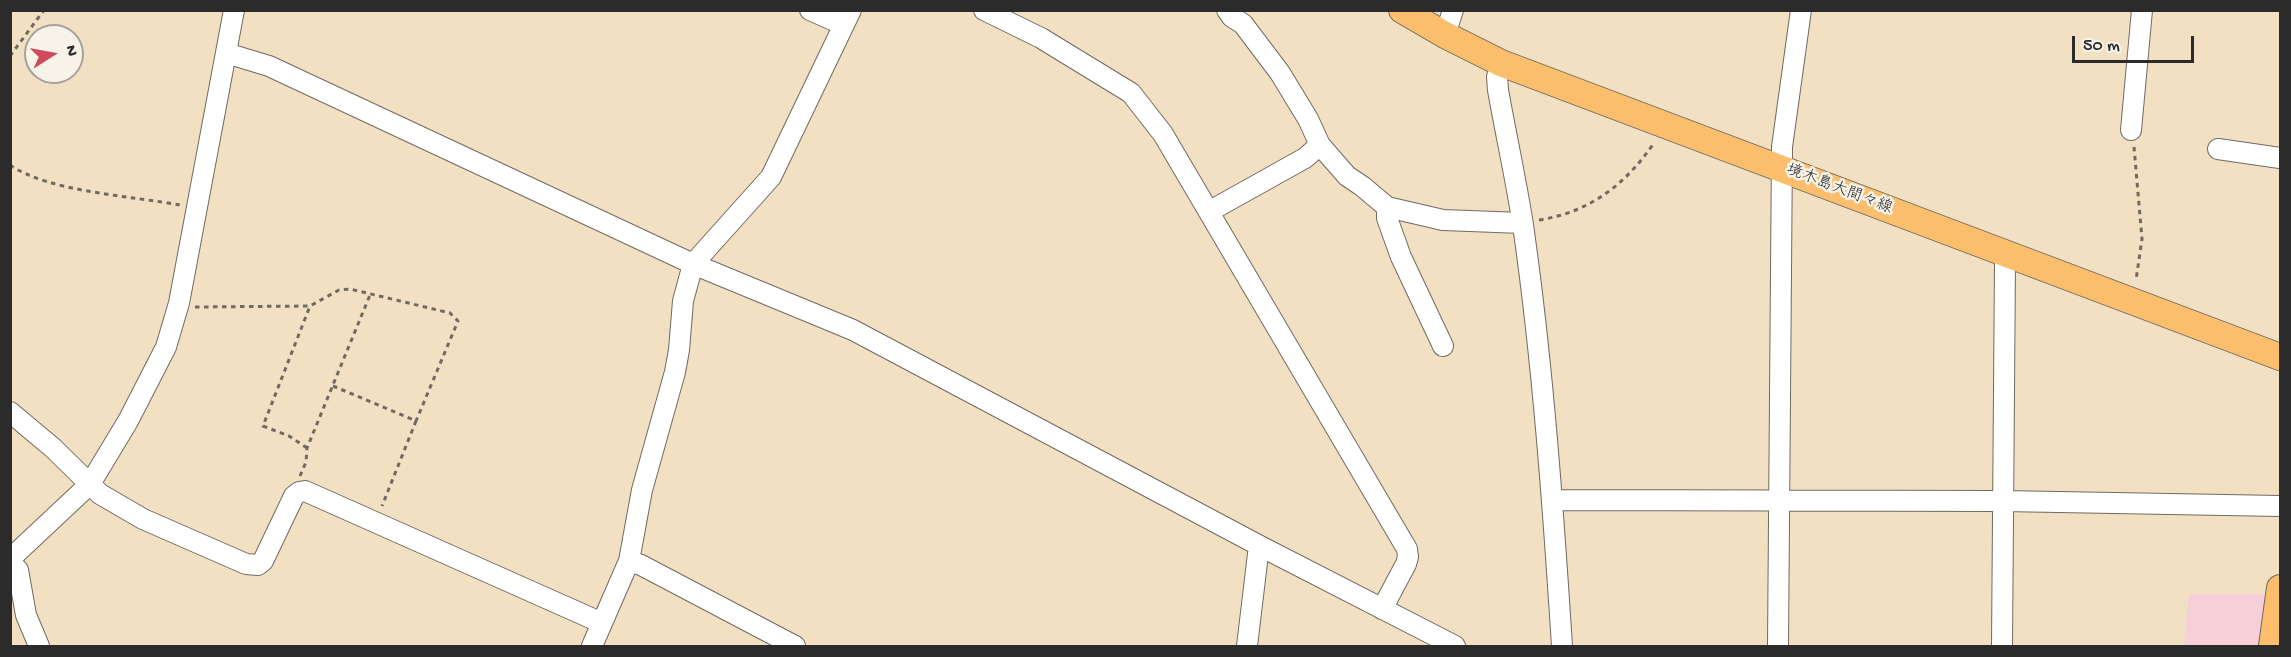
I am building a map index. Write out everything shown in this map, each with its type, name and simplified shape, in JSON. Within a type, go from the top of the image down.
[{"type":"main road","name":"境木島大間々線","points":[[1402,10],[1445,35],[1502,63],[2280,357]]},
{"type":"main road","points":[[2275,639],[2280,588]]},
{"type":"street","points":[[39,646],[26,615],[18,570],[10,560],[90,484],[128,421],[166,347],[179,303],[234,10]]},
{"type":"street","points":[[592,646],[629,561],[642,490],[675,372],[683,301],[687,279],[693,264],[771,177],[847,18],[810,10]]},
{"type":"street","points":[[984,10],[1041,38],[1131,93],[1163,134],[1407,549],[1407,564],[1382,609]]},
{"type":"street","points":[[1227,10],[1232,17],[1243,24],[1280,73],[1308,119],[1320,145],[1347,176],[1387,207],[1443,220],[1522,223]]},
{"type":"street","points":[[1445,35],[1454,10]]},
{"type":"street","points":[[1779,646],[1782,147],[1801,10]]},
{"type":"street","points":[[2131,130],[2142,10]]},
{"type":"street","points":[[226,53],[269,66],[693,264],[854,330],[1262,547],[1455,646]]},
{"type":"street","points":[[1502,63],[1497,77],[1498,90],[1522,223],[1552,500],[1562,646]]},
{"type":"street","points":[[1210,211],[1305,158],[1320,145]]},
{"type":"street","points":[[2218,149],[2280,158]]},
{"type":"street","points":[[1387,207],[1387,218],[1401,257],[1443,346]]},
{"type":"street","points":[[2002,646],[2005,262],[2009,254]]},
{"type":"street","points":[[10,412],[53,448],[100,494],[143,519],[253,566],[258,566],[267,556],[294,496],[299,492],[311,492],[602,623]]},
{"type":"street","points":[[1552,500],[1780,499],[2280,506]]},
{"type":"street","points":[[1247,646],[1258,554],[1262,547]]},
{"type":"street","points":[[629,561],[641,565],[795,646]]},
{"type":"path","points":[[10,56],[44,10]]},
{"type":"path","points":[[1522,223],[1563,216],[1589,206],[1628,176],[1667,124]]},
{"type":"path","points":[[2130,302],[2136,283],[2142,239],[2136,156],[2131,130]]},
{"type":"path","points":[[10,165],[39,180],[60,185],[196,209]]},
{"type":"path","points":[[179,303],[200,309],[310,306],[339,290],[350,289],[450,314],[459,321],[376,522]]},
{"type":"path","points":[[299,492],[298,480],[306,462],[307,448],[370,294]]},
{"type":"path","points":[[307,448],[289,436],[263,426],[310,306]]},
{"type":"path","points":[[333,386],[416,421]]},
{"type":"shaded area","points":[[2189,594],[2269,594],[2262,646],[2184,646]]}]
